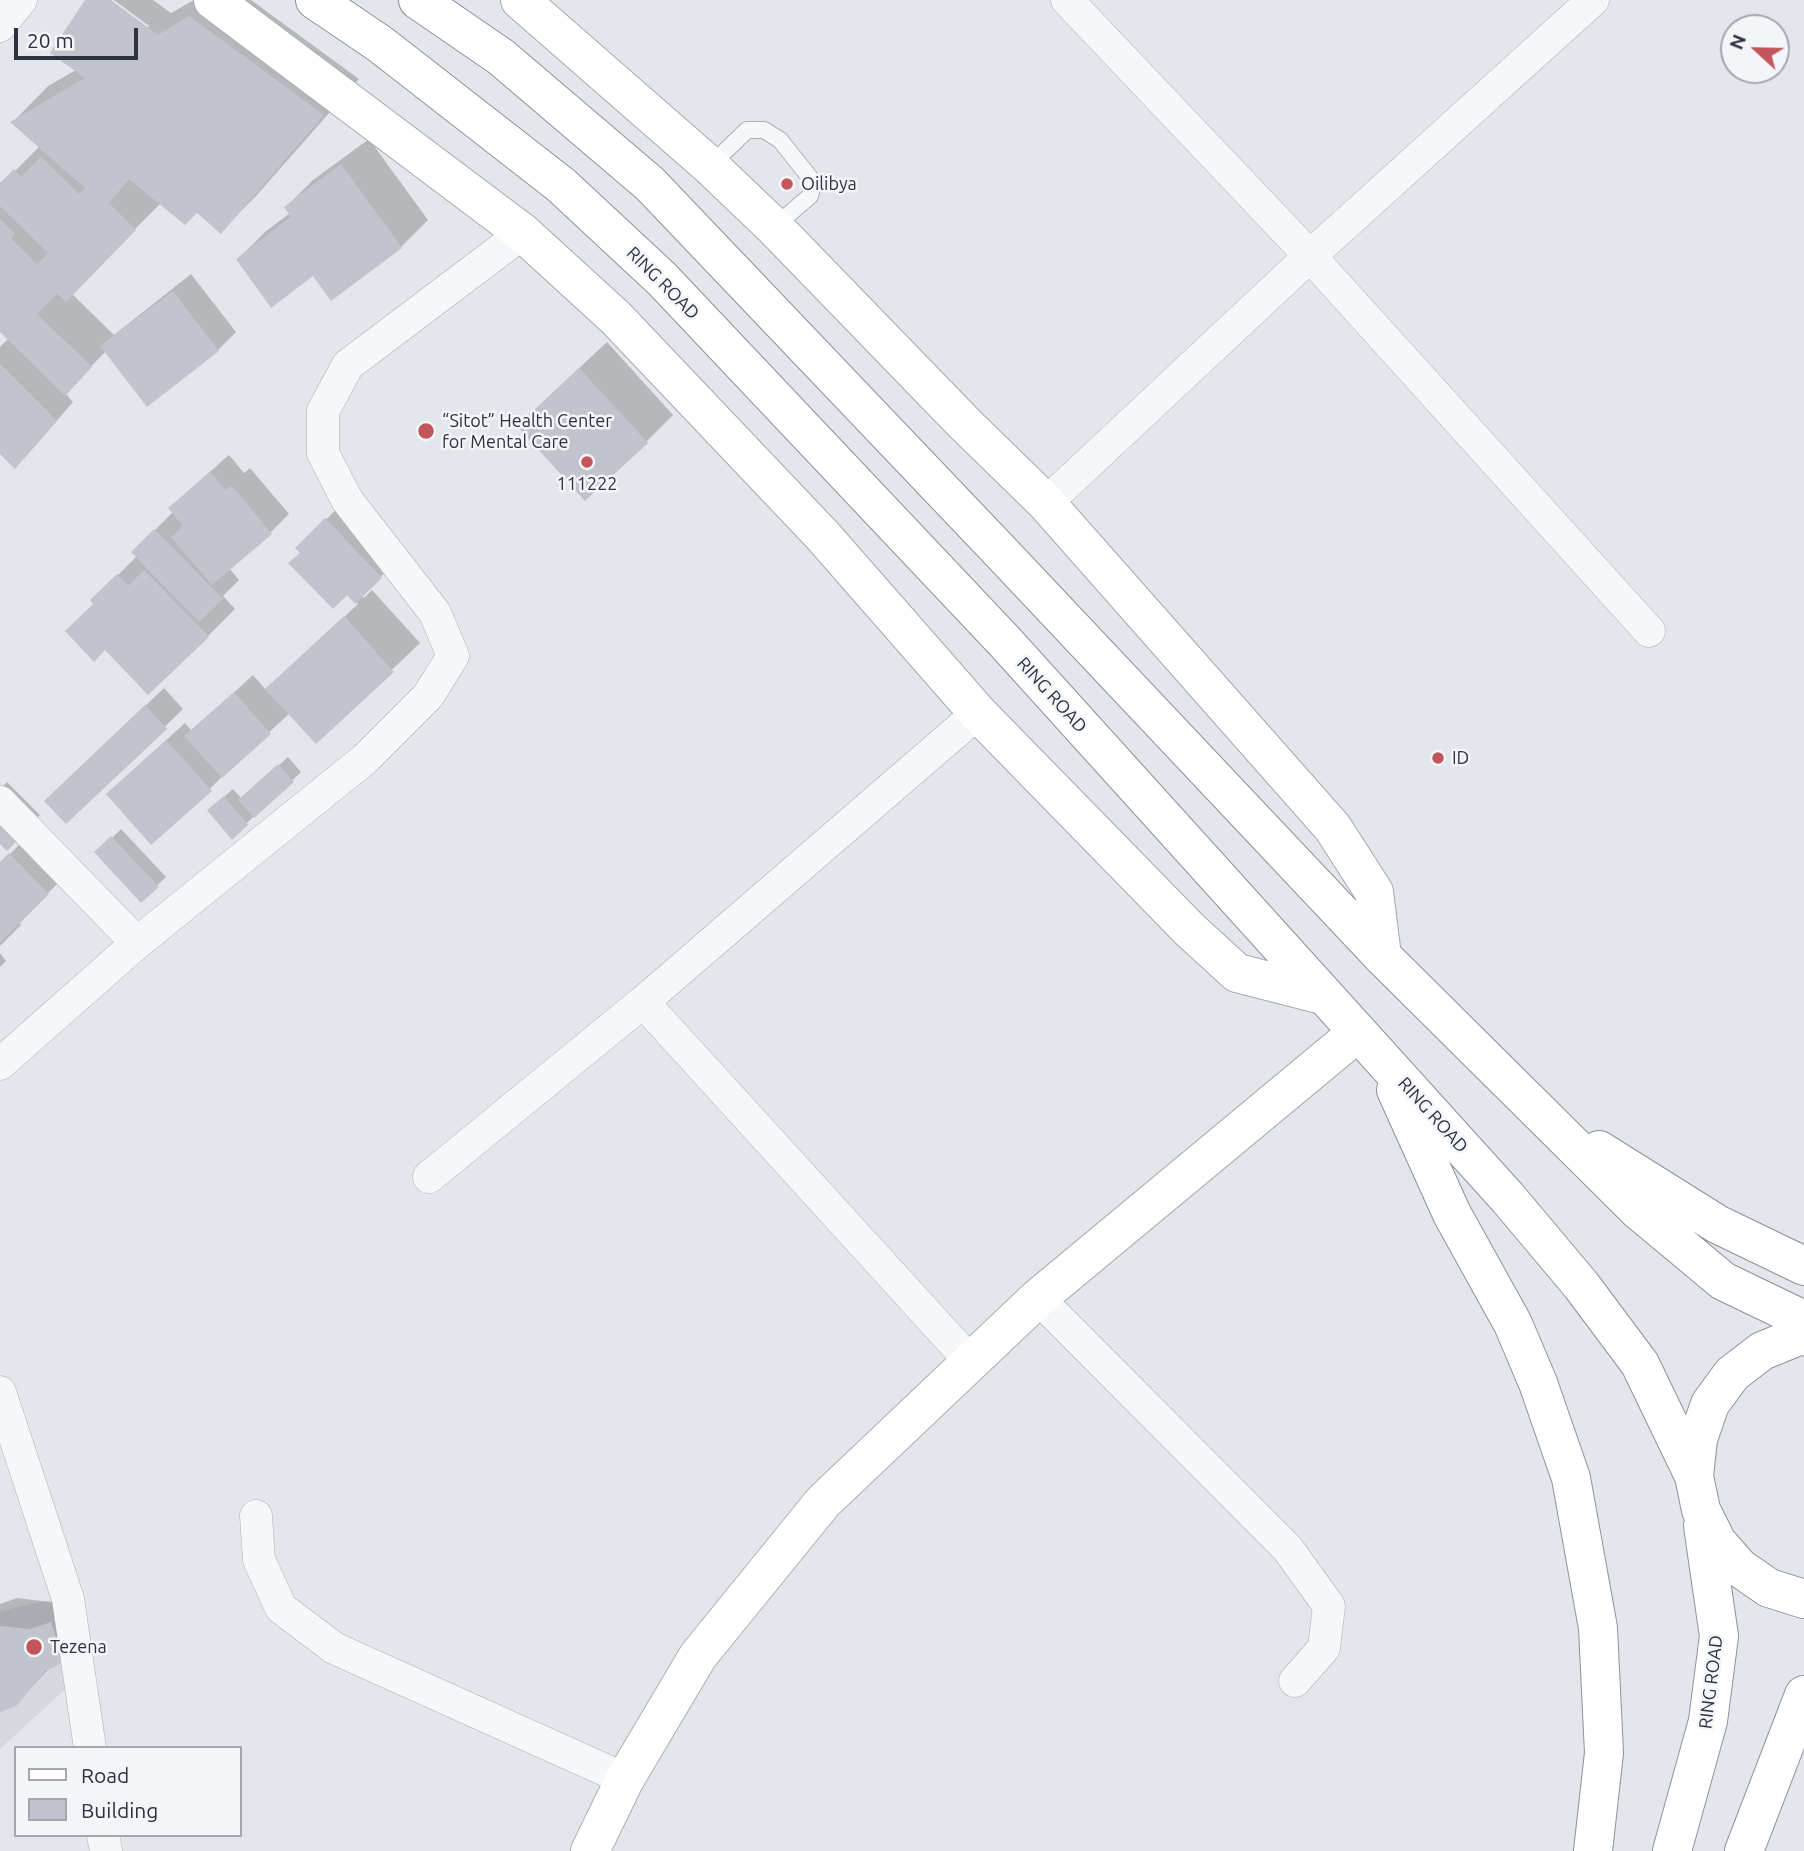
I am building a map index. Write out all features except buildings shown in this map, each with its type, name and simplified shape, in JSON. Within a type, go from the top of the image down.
[{"type":"main road","points":[[213,0],[523,233],[615,318],[823,536],[978,713],[1190,930],[1237,973],[1323,995]]},
{"type":"main road","name":"RING ROAD","points":[[315,0],[380,44],[561,185],[662,279],[1006,643],[1507,1197],[1581,1284],[1633,1354],[1640,1364],[1698,1493],[1719,1636],[1708,1721],[1672,1851]]},
{"type":"main road","points":[[418,0],[501,57],[650,184],[1382,957],[1639,1211],[1723,1280],[1804,1320]]},
{"type":"main road","points":[[520,0],[710,166],[774,227],[964,423],[1046,503],[1334,828],[1374,892],[1382,957]]},
{"type":"main road","points":[[590,1851],[625,1779],[698,1656],[822,1502],[1038,1298],[1369,1046],[1452,1214],[1513,1324],[1538,1383],[1571,1478],[1598,1628],[1604,1753],[1593,1851]]},
{"type":"main road","points":[[1539,1112],[1717,1224],[1804,1266]]},
{"type":"main road","points":[[1804,1336],[1762,1351],[1732,1374],[1710,1404],[1698,1439],[1698,1493],[1717,1542],[1740,1569],[1769,1588],[1804,1599]]},
{"type":"main road","points":[[1744,1851],[1804,1695]]},
{"type":"street","points":[[0,26],[21,0]]},
{"type":"street","points":[[1067,0],[1310,256],[1649,631]]},
{"type":"street","points":[[1046,503],[1310,256],[1593,0]]},
{"type":"street","points":[[0,1064],[137,943],[365,759],[428,696],[453,656],[435,612],[347,500],[323,453],[323,411],[348,365],[523,233]]},
{"type":"street","points":[[429,1177],[643,1002],[978,713]]},
{"type":"street","points":[[0,802],[137,943]]},
{"type":"street","points":[[643,1002],[970,1361]]},
{"type":"street","points":[[1038,1298],[1288,1549],[1329,1605],[1324,1648],[1295,1681]]},
{"type":"street","points":[[0,1392],[68,1600],[90,1746]]},
{"type":"street","points":[[256,1516],[260,1560],[281,1608],[334,1648],[625,1779]]},
{"type":"lane","points":[[710,166],[747,130],[764,130],[780,140],[811,178],[812,188],[810,196],[774,227]]},
{"type":"shaded area","name":"Tezena","points":[[59,1598],[73,1682],[0,1749],[0,1611]]},
{"type":"place","name":"Oilibya","points":[[787,184]]},
{"type":"place","name":"“Sitot” Health Center for Mental Care","points":[[426,431]]},
{"type":"place","name":"111222","points":[[587,462]]},
{"type":"place","name":"ID","points":[[1438,758]]},
{"type":"place","name":"Tezena","points":[[34,1647]]}]
